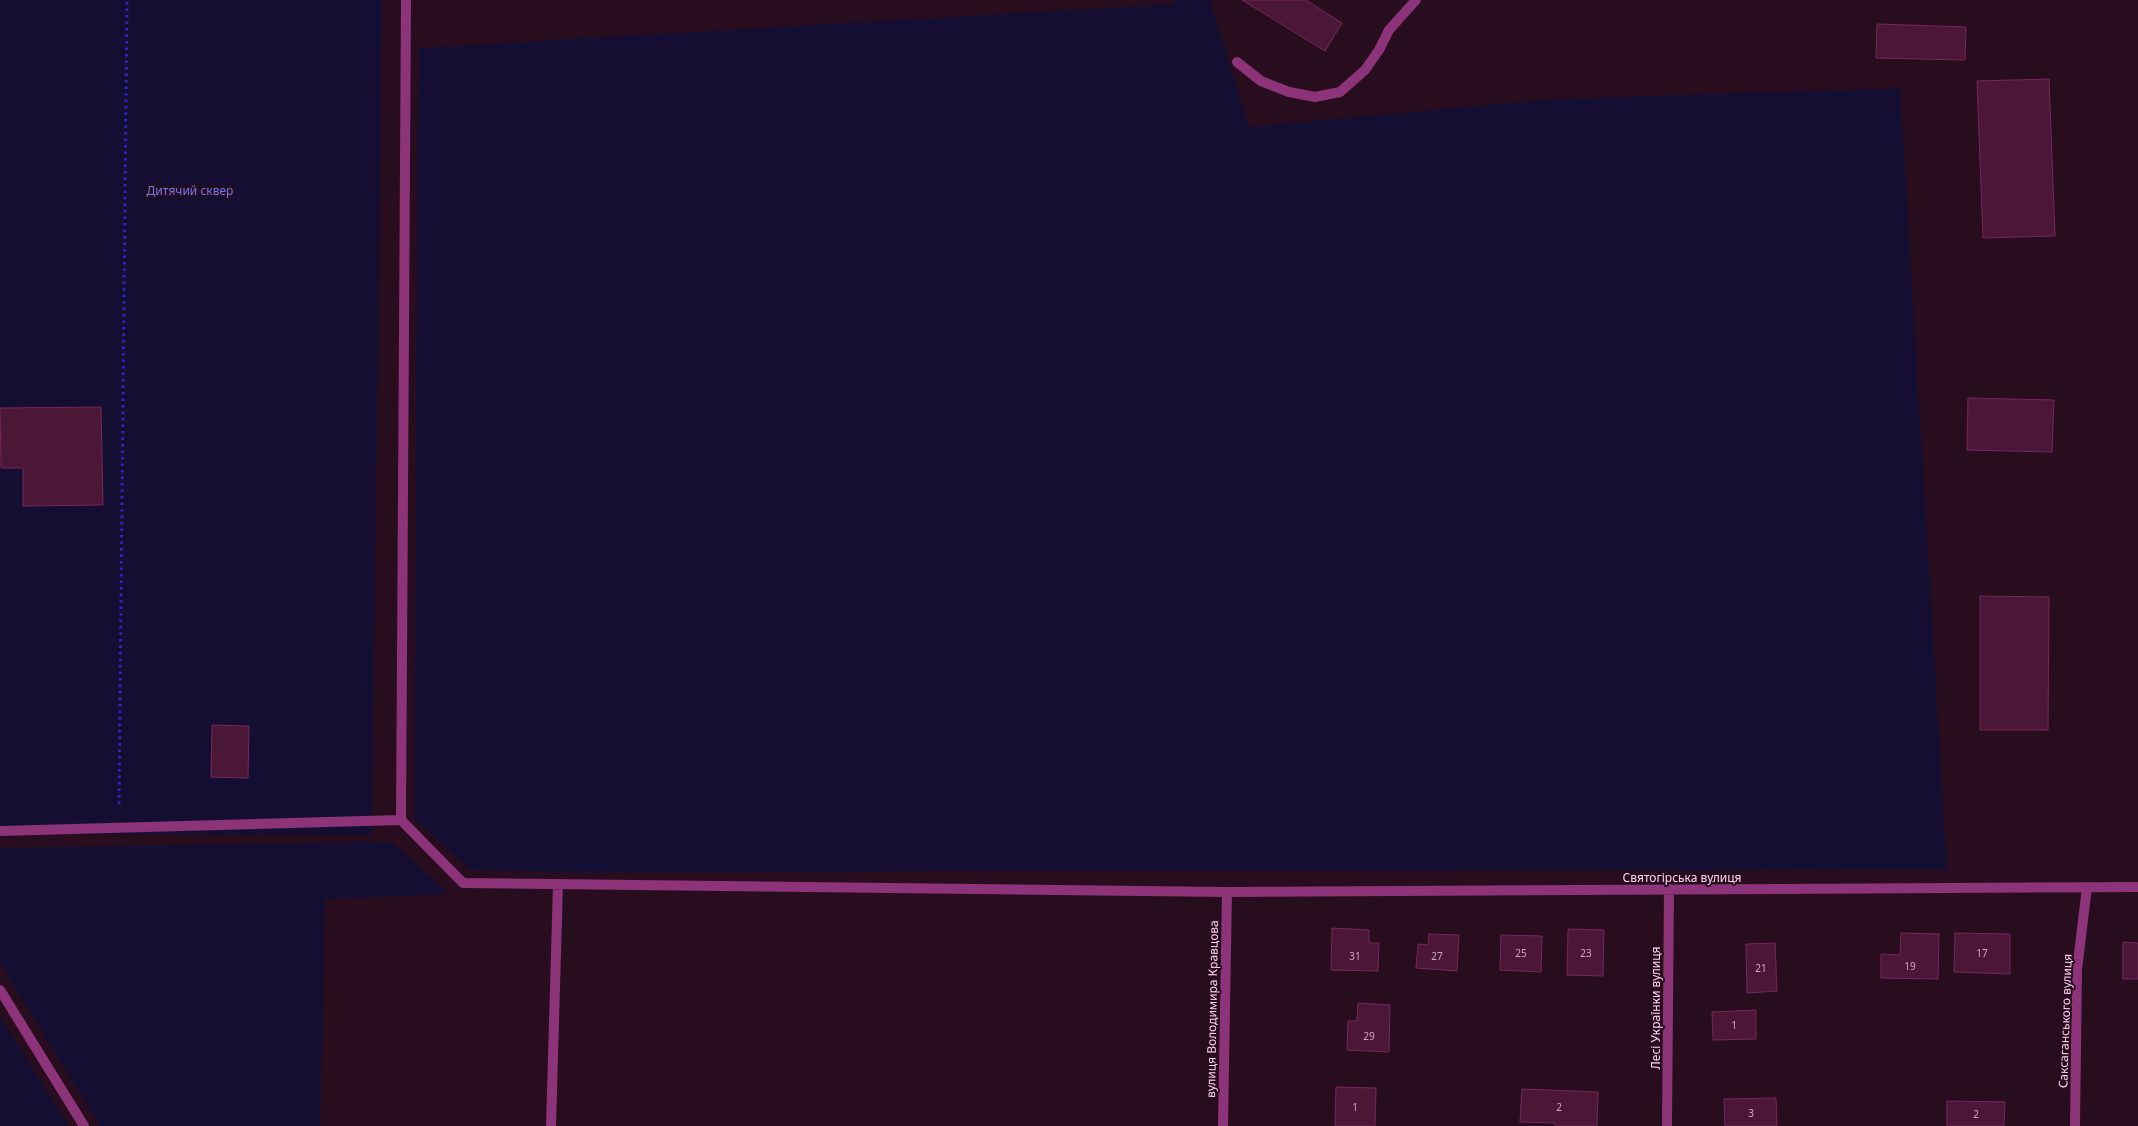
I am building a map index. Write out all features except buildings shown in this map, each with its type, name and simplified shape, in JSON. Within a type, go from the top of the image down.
[{"type":"street","points":[[0,832],[401,820],[406,0]]},
{"type":"street","points":[[1237,62],[1261,81],[1289,92],[1315,97],[1340,92],[1365,70],[1379,50],[1389,30],[1416,0]]},
{"type":"street","name":"Святогірська вулиця","points":[[401,820],[463,882],[1227,892],[2138,887]]},
{"type":"street","points":[[551,1126],[558,884]]},
{"type":"street","name":"Саксаганського вулиця","points":[[2076,1126],[2077,970],[2087,887]]},
{"type":"street","name":"Лесі Українки вулиця","points":[[1667,1126],[1669,890]]},
{"type":"street","name":"вулиця Володимира Кравцова","points":[[1223,1126],[1227,892]]},
{"type":"street","points":[[0,990],[84,1126]]},
{"type":"path","points":[[119,828],[127,0]]},
{"type":"green space","name":"Дитячий сквер","points":[[0,0],[382,0],[372,835],[0,834]]},
{"type":"green space","points":[[1174,0],[1210,0],[1249,127],[1554,99],[1900,88],[1947,870],[560,872],[471,870],[414,819],[418,48],[1174,4]]},
{"type":"green space","points":[[392,842],[449,894],[325,899],[320,1126],[100,1126],[0,963],[0,848]]},
{"type":"green space","points":[[0,1017],[69,1126],[0,1126]]}]
